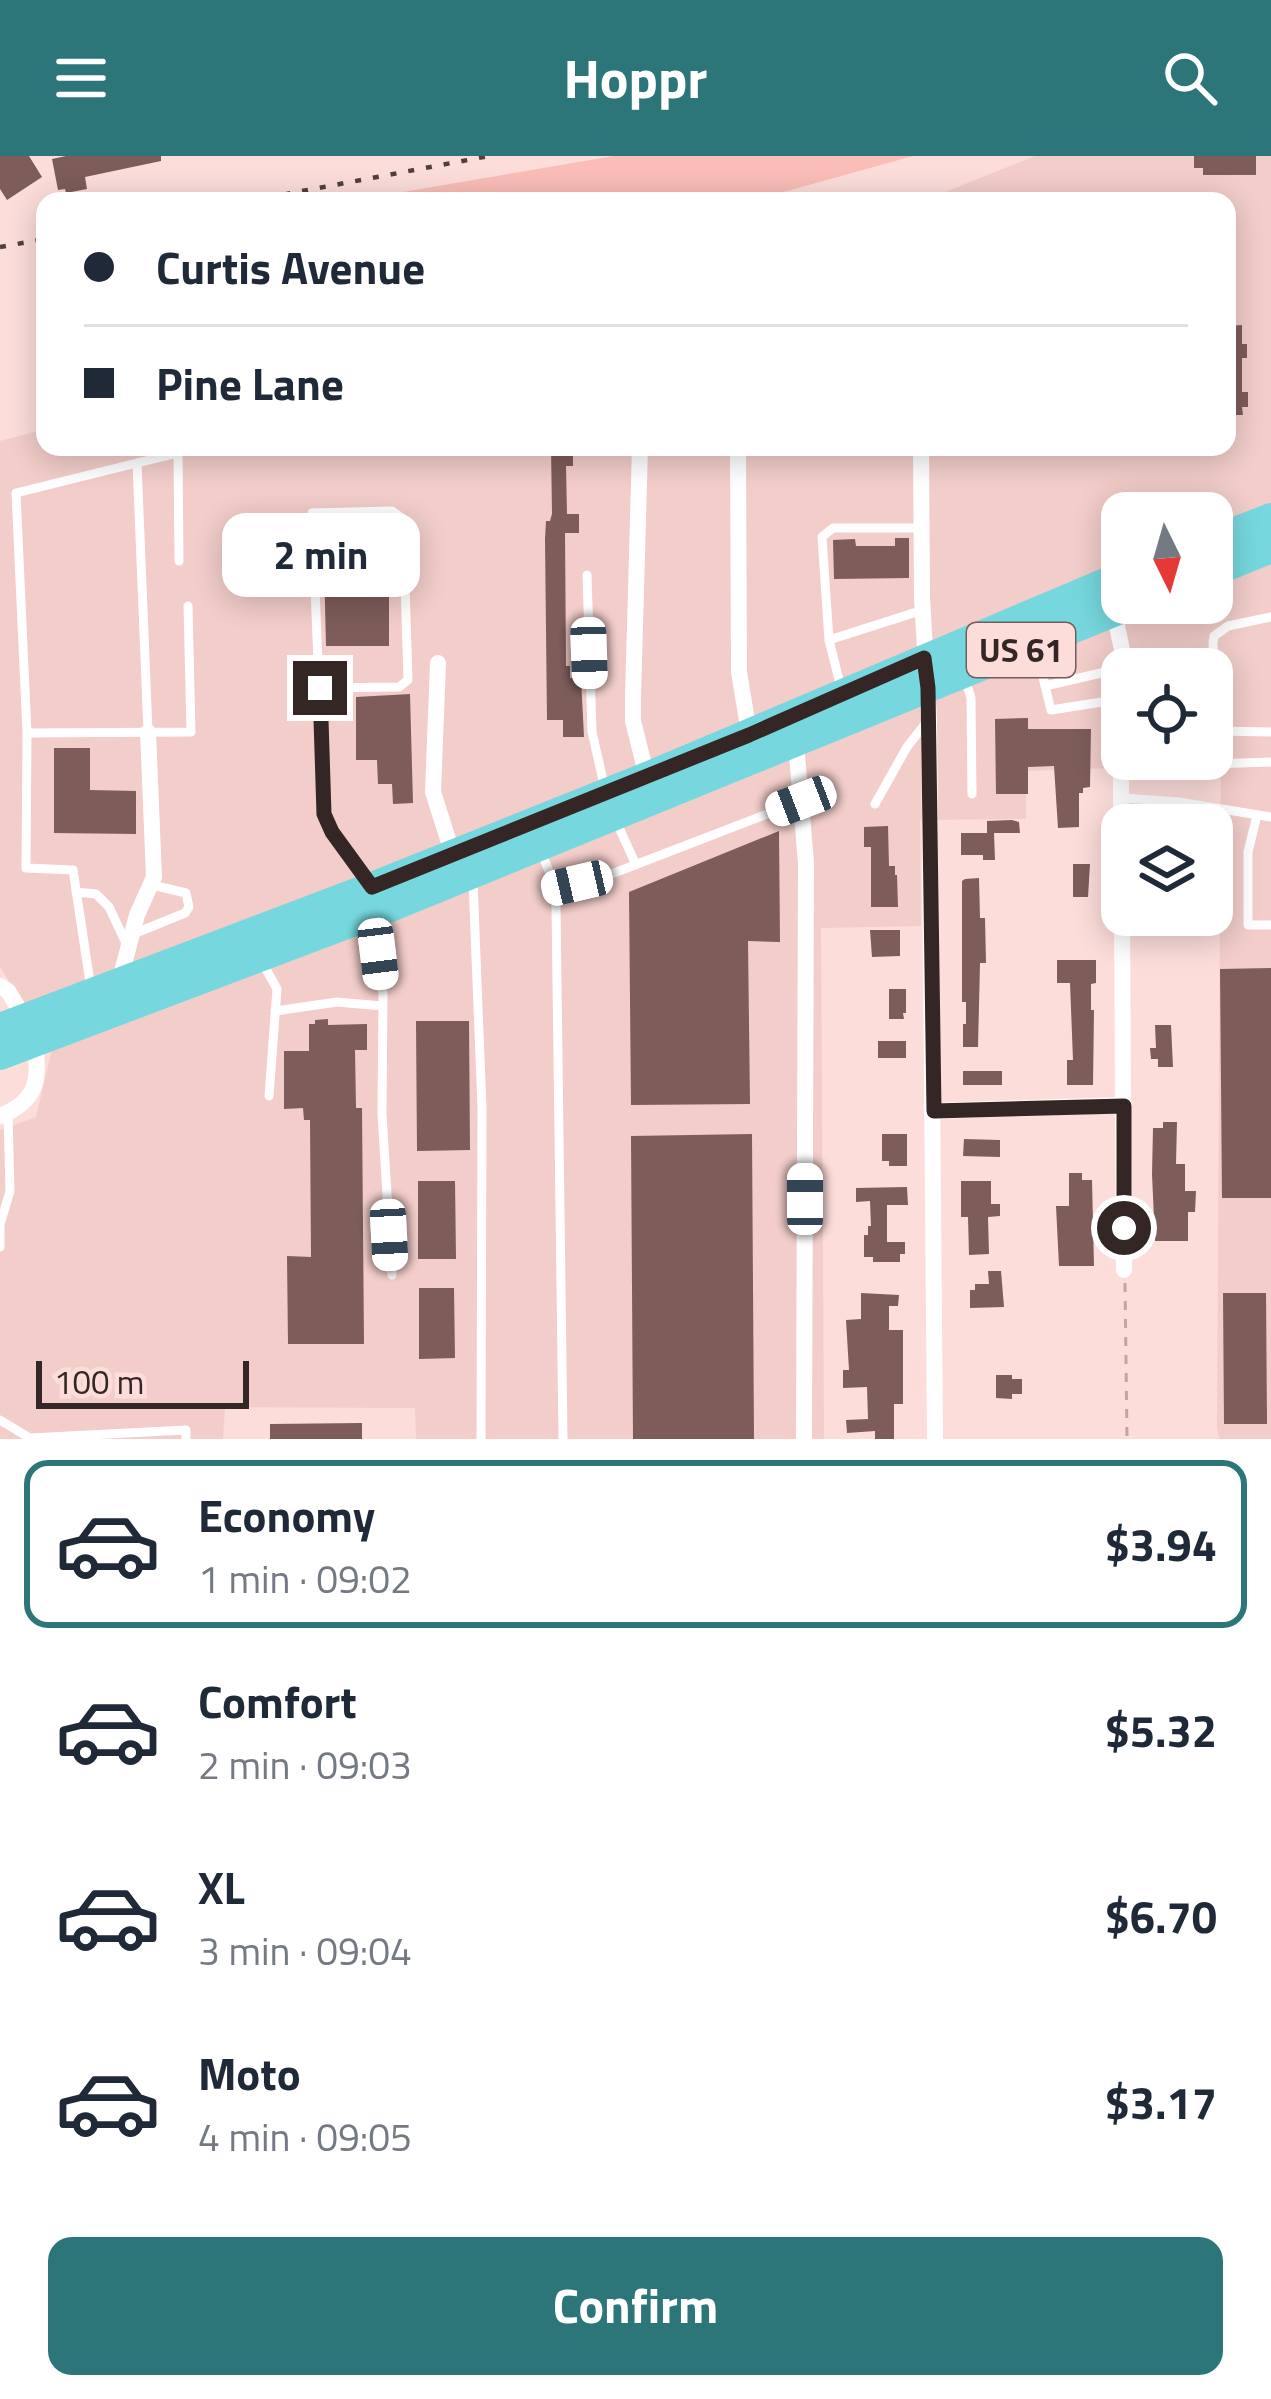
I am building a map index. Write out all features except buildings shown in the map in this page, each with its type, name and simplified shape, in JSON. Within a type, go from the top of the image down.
[{"type":"highway","points":[[1233,533],[1271,518]]},
{"type":"highway","points":[[1233,563],[1271,548]]},
{"type":"highway","name":"US 61","points":[[463,863],[539,846],[647,777],[752,747],[796,743],[926,673],[1101,601]]},
{"type":"highway","name":"US 61","points":[[0,1054],[20,1030],[372,901],[752,747],[842,694],[926,673],[964,674],[1035,644],[1101,605]]},
{"type":"street","points":[[640,456],[633,721],[647,777]]},
{"type":"street","points":[[738,456],[739,672],[752,747]]},
{"type":"street","points":[[921,456],[929,720],[935,1439]]},
{"type":"street","points":[[438,663],[433,791],[463,863]]},
{"type":"street","points":[[109,997],[136,915],[154,878],[148,732]]},
{"type":"street","points":[[796,743],[806,863],[804,1439]]},
{"type":"street","points":[[1121,780],[1121,804]]},
{"type":"street","points":[[1122,936],[1124,1270]]},
{"type":"street","points":[[0,986],[8,991],[38,1065],[33,1094],[21,1107],[4,1114]]},
{"type":"street","points":[[934,1111],[1124,1106]]},
{"type":"lane","points":[[109,997],[73,870],[26,868],[27,733],[16,493],[167,456]]},
{"type":"lane","points":[[178,456],[179,561]]},
{"type":"lane","points":[[137,464],[148,732]]},
{"type":"lane","points":[[320,688],[399,687],[408,680],[403,519],[392,511],[312,513],[324,814],[372,901],[382,1006],[382,1114],[392,1275]]},
{"type":"lane","points":[[842,694],[829,640],[822,537],[833,528],[921,527]]},
{"type":"lane","points":[[587,574],[592,732],[610,804],[636,865]]},
{"type":"lane","points":[[27,733],[191,732],[188,606]]},
{"type":"lane","points":[[829,640],[923,610]]},
{"type":"lane","points":[[1271,616],[1228,626],[1214,635],[1213,643],[1215,731],[1271,732]]},
{"type":"lane","points":[[1035,644],[1051,710],[1101,703]]},
{"type":"lane","points":[[1045,686],[1101,673]]},
{"type":"lane","points":[[964,674],[971,698],[972,794]]},
{"type":"lane","points":[[875,804],[907,747],[929,720]]},
{"type":"lane","points":[[1233,763],[1271,762]]},
{"type":"lane","points":[[1121,798],[1271,817]]},
{"type":"lane","points":[[553,889],[602,878],[801,801]]},
{"type":"lane","points":[[1257,815],[1248,852],[1249,925],[1271,925]]},
{"type":"lane","points":[[539,846],[556,906],[563,1439]]},
{"type":"lane","points":[[463,863],[482,1108],[482,1439]]},
{"type":"lane","points":[[76,892],[96,894],[130,941],[189,907],[186,893],[150,885]]},
{"type":"lane","points":[[249,947],[277,989],[268,1096]]},
{"type":"lane","points":[[275,1011],[337,1002],[382,1006]]},
{"type":"lane","points":[[0,1247],[0,1225],[10,1190],[4,1114]]},
{"type":"lane","points":[[0,1420],[30,1438],[186,1430],[186,1439]]},
{"type":"path","points":[[1124,1270],[1126,1439]]},
{"type":"shaded area","points":[[614,156],[913,156],[783,192],[403,192]]},
{"type":"shaded area","points":[[1035,156],[1271,156],[1271,1439],[1219,1439],[1217,1427],[1220,936],[1233,936],[1233,804],[1220,804],[1221,780],[1233,780],[1233,648],[1101,648],[1101,768],[1026,771],[1026,819],[920,820],[921,926],[821,928],[824,1439],[416,1439],[415,1408],[225,1407],[223,1439],[0,1439],[0,1130],[36,1117],[52,1049],[0,967],[0,441],[36,431],[36,456],[1236,456],[1236,192],[945,192]]},
{"type":"railway","points":[[297,192],[489,156]]},
{"type":"railway","points":[[0,247],[36,241]]},
{"type":"route","points":[[320,688],[324,814],[372,887],[749,735],[924,658],[934,1111],[1124,1106],[1124,1228]]}]
